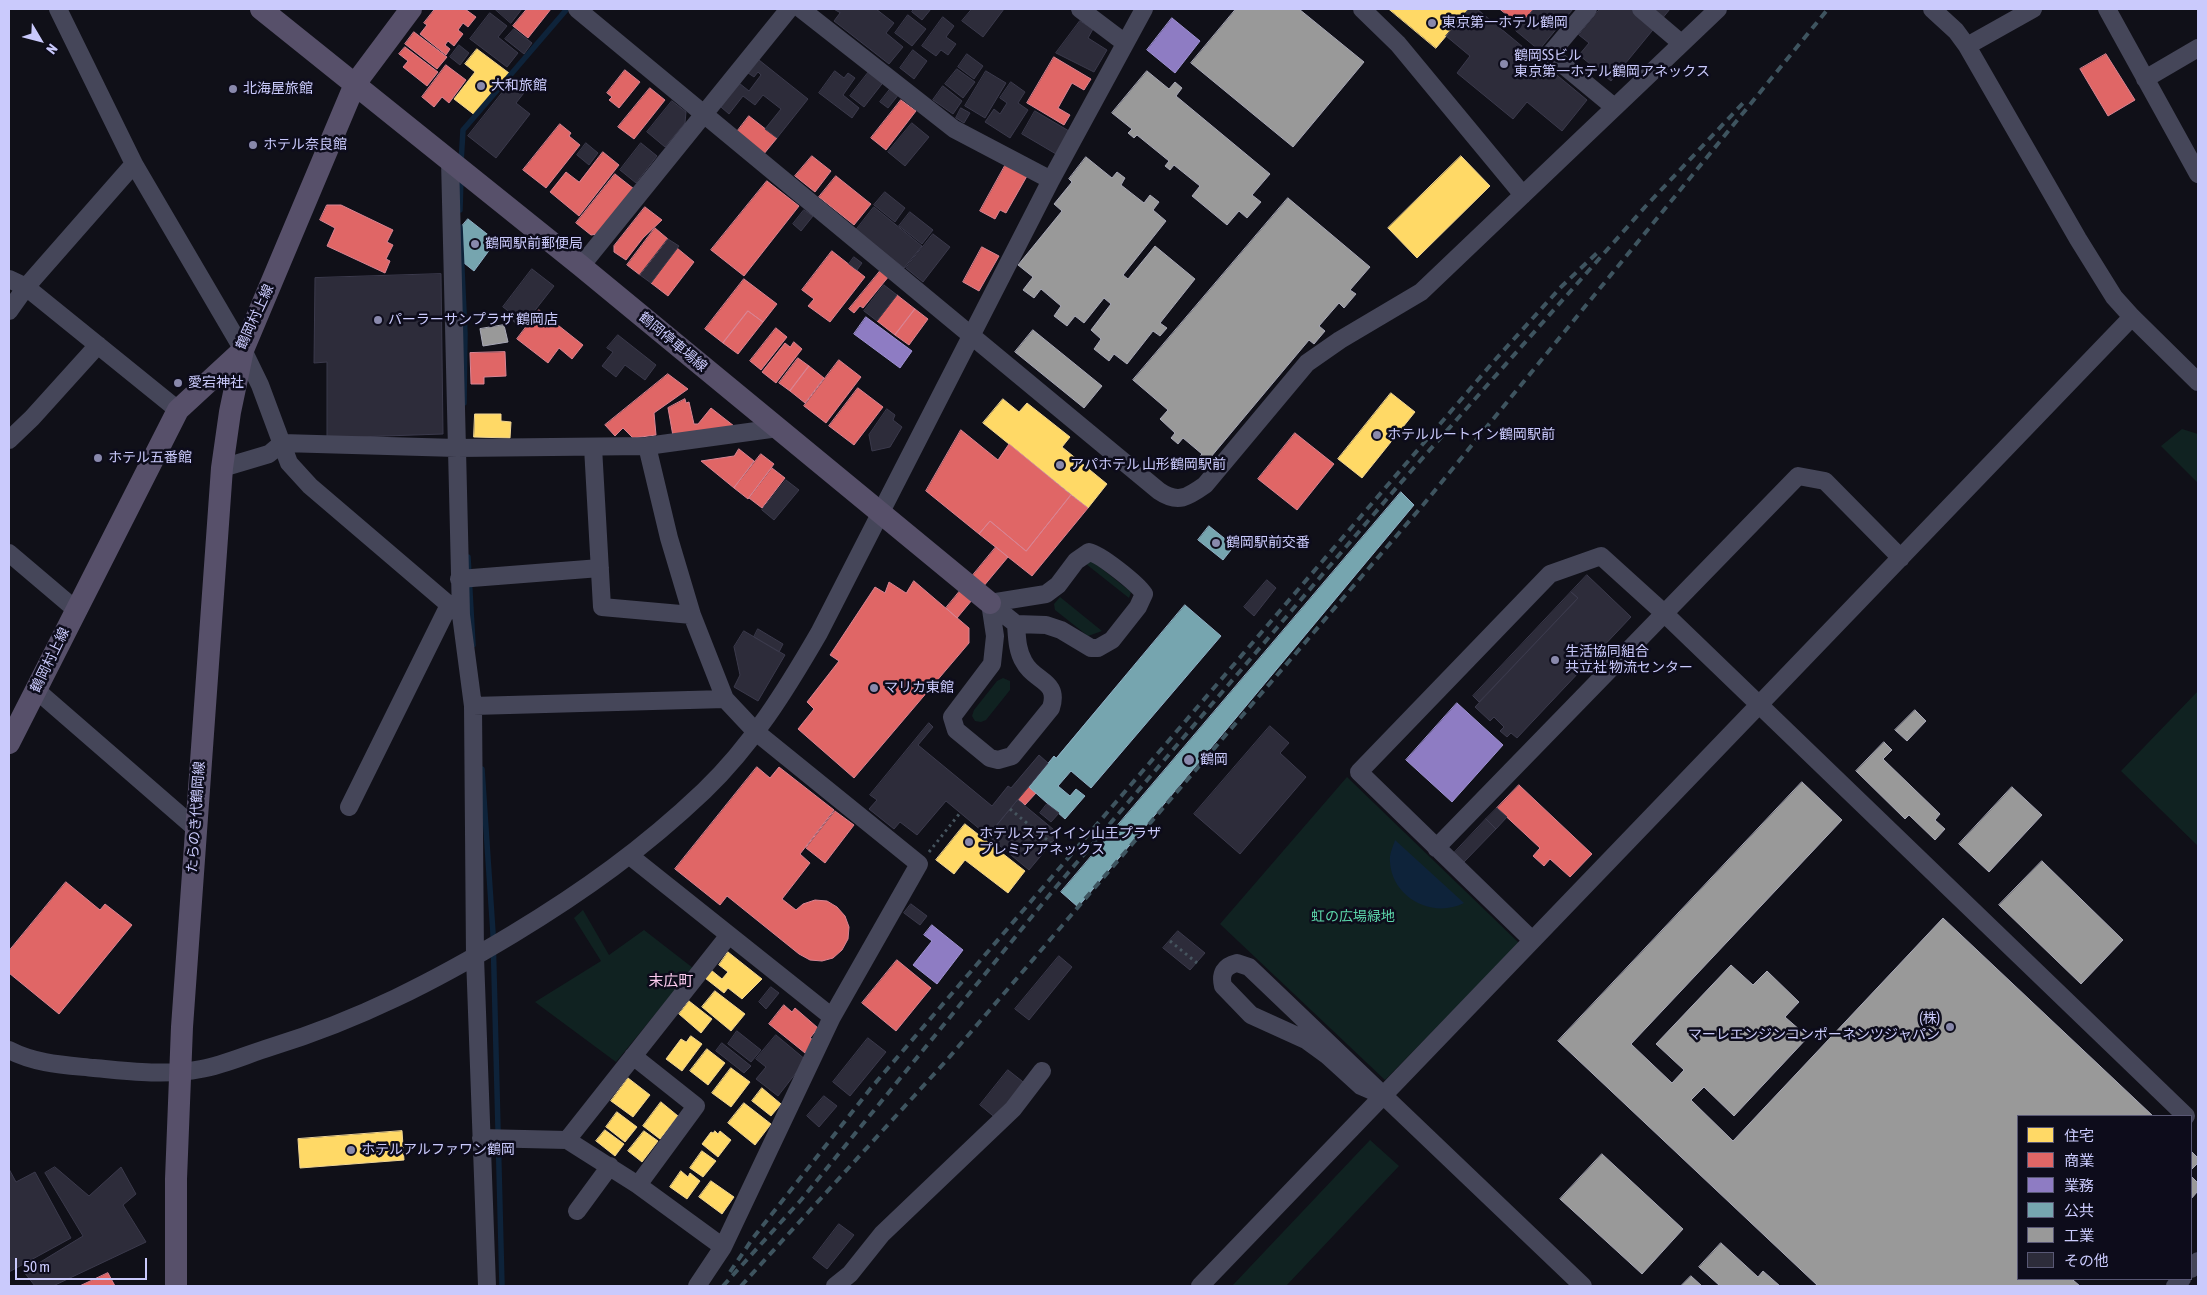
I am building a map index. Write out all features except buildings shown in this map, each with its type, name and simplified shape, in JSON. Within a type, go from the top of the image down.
[{"type":"main road","points":[[261,9],[355,84]]},
{"type":"main road","name":"鶴岡村上線","points":[[9,743],[75,609],[178,410],[243,350],[355,84],[411,9]]},
{"type":"main road","name":"鶴岡停車場線","points":[[355,84],[581,266],[990,603]]},
{"type":"main road","name":"たらのき代鶴岡線","points":[[176,1286],[176,1179],[180,1071],[195,828],[222,468],[230,412],[243,350]]},
{"type":"street","points":[[58,9],[134,164],[243,350],[260,385],[289,463],[310,486],[455,610]]},
{"type":"street","points":[[581,266],[789,9]]},
{"type":"street","points":[[801,9],[954,129],[1052,180]]},
{"type":"street","points":[[1080,9],[1125,43]]},
{"type":"street","points":[[9,1050],[35,1060],[61,1065],[149,1073],[202,1069],[357,1017],[475,957],[575,896],[630,856],[705,790],[756,732],[784,692],[819,633],[971,335],[1144,9]]},
{"type":"street","points":[[1362,9],[1398,44],[1523,195]]},
{"type":"street","points":[[1588,9],[1550,54],[1614,107]]},
{"type":"street","points":[[1641,9],[1682,43]]},
{"type":"street","points":[[580,10],[1159,491],[1170,498],[1180,498],[1192,494],[1205,485],[1307,363],[1340,340],[1421,292],[1718,9]]},
{"type":"street","points":[[1932,9],[1956,31],[1967,46],[2078,239],[2114,297],[2198,382]]},
{"type":"street","points":[[1967,46],[2033,9]]},
{"type":"street","points":[[2107,9],[2198,174]]},
{"type":"street","points":[[2145,79],[2198,48]]},
{"type":"street","points":[[450,160],[459,579],[455,610],[473,706],[475,957],[487,1286]]},
{"type":"street","points":[[9,311],[26,287],[134,164]]},
{"type":"street","points":[[9,279],[26,287],[178,410]]},
{"type":"street","points":[[1200,1286],[2132,317]]},
{"type":"street","points":[[9,440],[32,418],[98,345]]},
{"type":"street","points":[[222,468],[269,454],[282,444],[457,448],[647,446],[778,428]]},
{"type":"street","points":[[647,446],[669,538],[692,615],[725,699],[756,732],[919,864],[832,1017],[723,1247],[696,1286]]},
{"type":"street","points":[[593,447],[602,607],[692,615]]},
{"type":"street","points":[[1436,848],[1798,476],[1825,481],[1901,558]]},
{"type":"street","points":[[1089,552],[1104,560],[1144,594],[1138,607],[1112,640],[1098,648],[1083,645],[1061,630],[1046,625],[1016,624],[990,603],[1046,594],[1058,585],[1076,561],[1089,552]]},
{"type":"street","points":[[9,553],[75,609]]},
{"type":"street","points":[[1532,940],[1359,772],[1550,574],[1600,556],[1665,614],[2185,1115]]},
{"type":"street","points":[[459,579],[600,568]]},
{"type":"street","points":[[990,603],[995,636],[992,664],[952,716],[956,730],[990,758],[998,760],[1012,756],[1051,708],[1053,701],[1050,686],[1028,668],[1024,662],[1017,641],[1016,624]]},
{"type":"street","points":[[349,807],[455,610]]},
{"type":"street","points":[[36,689],[195,828]]},
{"type":"street","points":[[473,706],[725,699]]},
{"type":"street","points":[[630,856],[832,1017]]},
{"type":"street","points":[[567,1140],[729,934]]},
{"type":"street","points":[[1384,1096],[1361,1086],[1328,1056],[1306,1040],[1251,1016],[1223,986],[1222,974],[1225,968],[1237,963],[1249,966],[1583,1286]]},
{"type":"street","points":[[633,1056],[696,1106],[638,1185]]},
{"type":"street","points":[[835,1286],[850,1274],[882,1234],[1013,1109],[1042,1071]]},
{"type":"street","points":[[481,1138],[567,1140],[638,1185],[723,1247]]},
{"type":"street","points":[[577,1211],[610,1166]]},
{"type":"path","points":[[1010,809],[1051,844]]},
{"type":"path","points":[[919,864],[960,813]]},
{"type":"path","points":[[1170,941],[1197,963]]},
{"type":"green space","points":[[2182,429],[2198,434],[2198,483],[2161,446]]},
{"type":"green space","points":[[1092,561],[1131,592],[1129,598],[1086,564]]},
{"type":"green space","points":[[1060,597],[1102,631],[1088,636],[1055,610],[1054,604]]},
{"type":"green space","points":[[1003,678],[1010,681],[1010,690],[986,720],[981,722],[975,721],[972,716],[974,710],[997,681]]},
{"type":"green space","points":[[2198,691],[2198,846],[2121,771]]},
{"type":"green space","name":"虹の広場緑地","points":[[1347,777],[1519,943],[1385,1080],[1220,924]]},
{"type":"green space","points":[[583,910],[609,955],[644,930],[693,968],[616,1062],[535,1002],[601,961],[574,918]]},
{"type":"green space","points":[[1370,1140],[1399,1166],[1286,1286],[1232,1286]]},
{"type":"water","points":[[1395,840],[1464,903],[1452,907],[1427,907],[1406,895],[1392,875],[1390,859]]},
{"type":"waterway","points":[[461,163],[463,130],[567,9]]},
{"type":"waterway","points":[[460,210],[461,177]]},
{"type":"waterway","points":[[460,227],[465,334],[464,403]]},
{"type":"waterway","points":[[468,557],[473,645]]},
{"type":"waterway","points":[[482,769],[493,933],[502,1286]]},
{"type":"railway","points":[[741,1286],[946,1061],[1423,505],[1828,9]]},
{"type":"railway","points":[[723,1286],[801,1200],[1056,887],[1397,487],[1645,207],[1745,101]]},
{"type":"railway","points":[[730,1272],[753,1238],[871,1088],[1494,361],[1561,287],[1598,252]]},
{"type":"place","name":"東京第一ホテル鶴岡","points":[[1432,23]]},
{"type":"place","name":"鶴岡SSビル 東京第一ホテル鶴岡アネックス","points":[[1504,64]]},
{"type":"place","name":"大和旅館","points":[[481,86]]},
{"type":"place","name":"北海屋旅館","points":[[233,89]]},
{"type":"place","name":"ホテル奈良館","points":[[253,145]]},
{"type":"place","name":"鶴岡駅前郵便局","points":[[475,244]]},
{"type":"place","name":"パーラーサンプラザ 鶴岡店","points":[[378,320]]},
{"type":"place","name":"愛宕神社","points":[[178,383]]},
{"type":"place","name":"ホテルルートイン鶴岡駅前","points":[[1377,435]]},
{"type":"place","name":"ホテル五番館","points":[[98,458]]},
{"type":"place","name":"アパホテル 山形鶴岡駅前","points":[[1060,465]]},
{"type":"place","name":"鶴岡駅前交番","points":[[1216,543]]},
{"type":"place","name":"生活協同組合 共立社 物流センター","points":[[1555,660]]},
{"type":"place","name":"マリカ東館","points":[[874,688]]},
{"type":"place","name":"鶴岡","points":[[1189,760]]},
{"type":"place","name":"ホテルステイイン山王プラザ プレミアアネックス","points":[[969,842]]},
{"type":"place","name":"(株) マーレエンジンコンポーネンツジャパン","points":[[1950,1027]]},
{"type":"place","name":"ホテルアルファワン鶴岡","points":[[351,1150]]},
{"type":"district","name":"末広町","points":[[671,981]]}]
